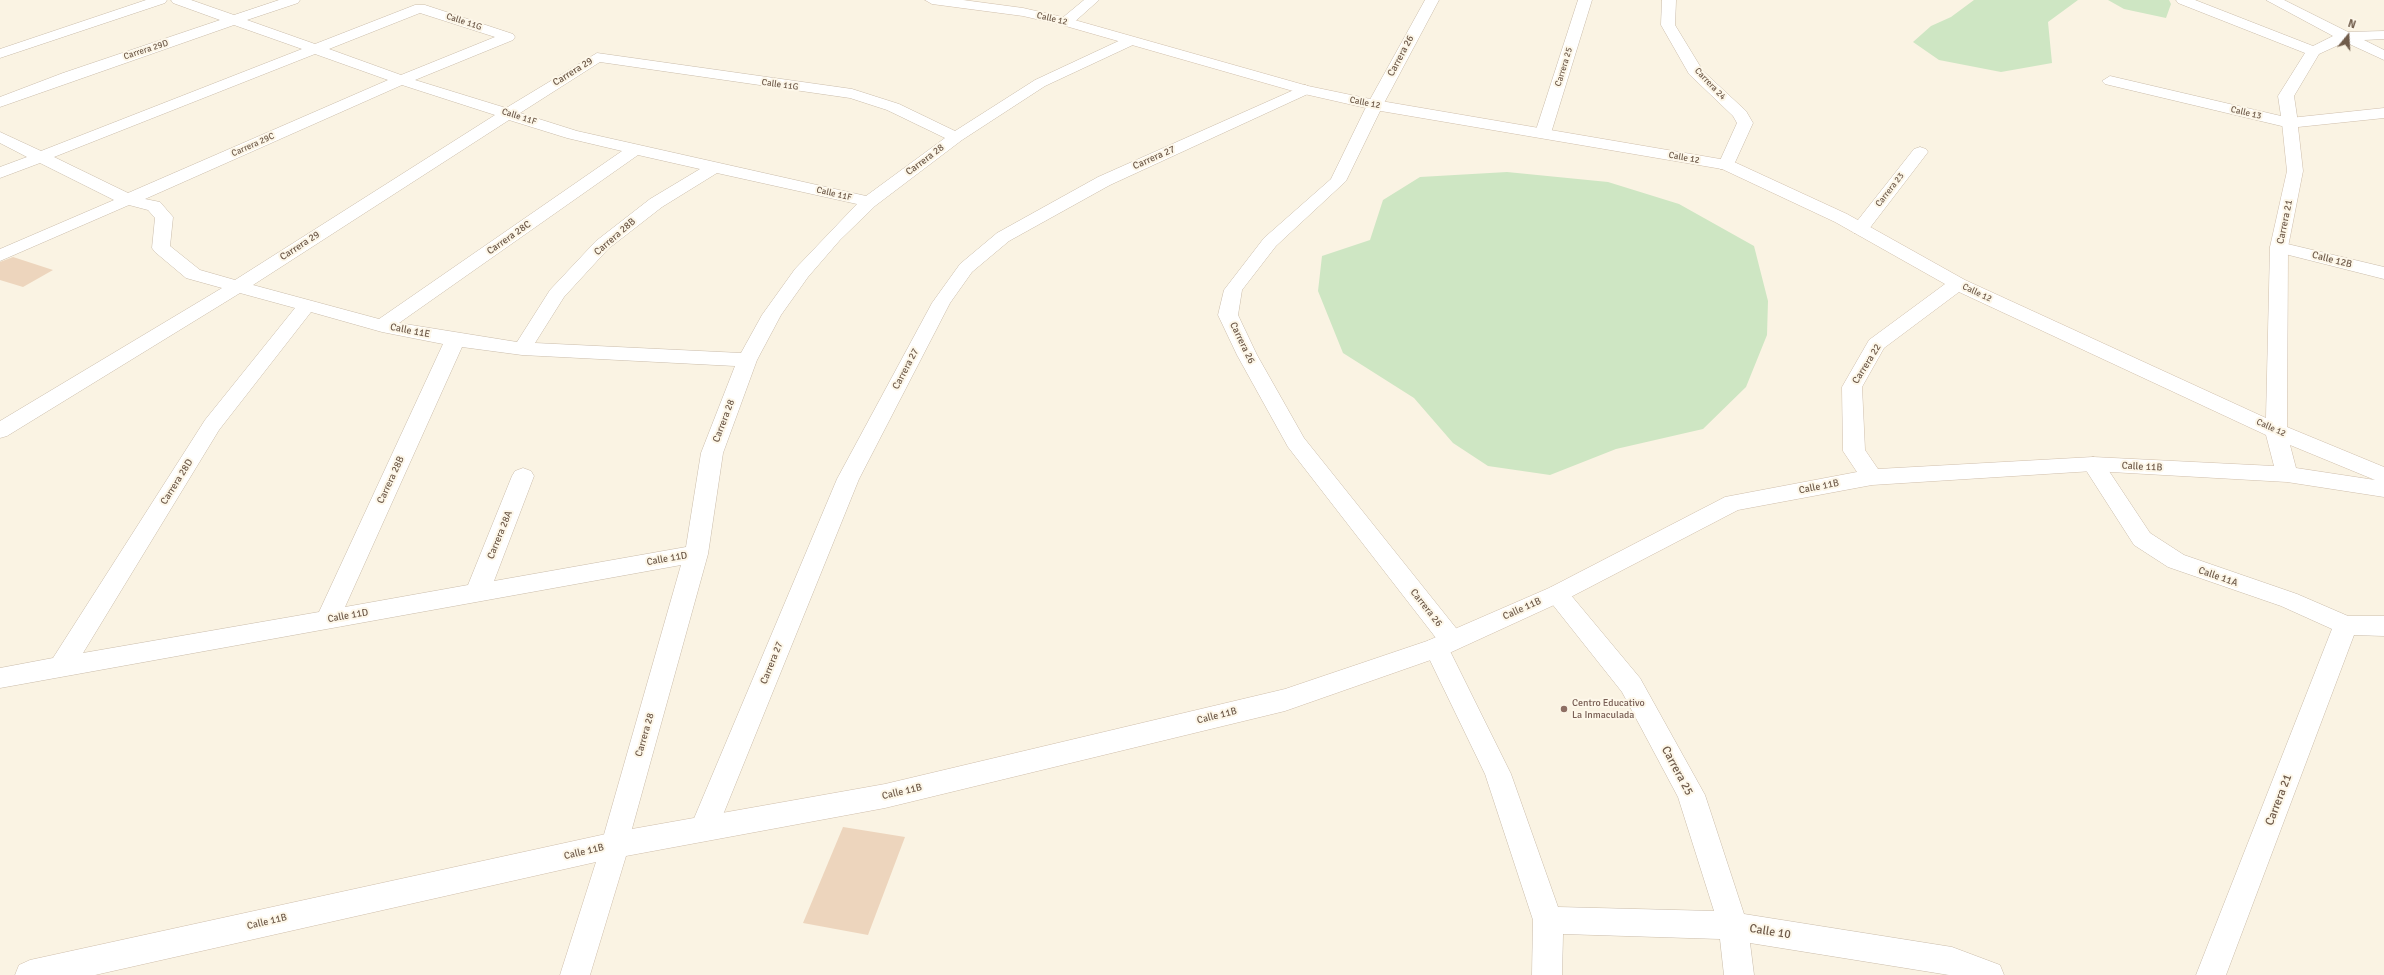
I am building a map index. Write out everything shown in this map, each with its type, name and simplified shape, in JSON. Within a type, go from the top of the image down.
[{"type":"street","points":[[0,54],[160,0]]},
{"type":"street","name":"Calle 11F","points":[[178,0],[313,50],[573,135],[870,202]]},
{"type":"street","name":"Carrera 29D","points":[[0,102],[68,76],[293,0]]},
{"type":"street","name":"Calle 12","points":[[932,0],[1023,12],[1066,22],[1305,90],[1375,105],[1726,165],[1860,229],[1958,284],[2276,431],[2384,475]]},
{"type":"street","points":[[1066,22],[1092,0]]},
{"type":"street","name":"Carrera 26","points":[[1432,0],[1375,105],[1338,181],[1270,242],[1233,290],[1228,314],[1247,355],[1296,442],[1444,644],[1498,774],[1548,920],[1547,975]]},
{"type":"street","name":"Carrera 25","points":[[1543,133],[1585,0]]},
{"type":"street","name":"Carrera 24","points":[[1669,0],[1668,25],[1697,74],[1740,114],[1745,123],[1726,165]]},
{"type":"street","points":[[2183,0],[2313,50],[2343,37],[2384,35]]},
{"type":"street","points":[[2273,0],[2343,37],[2384,56]]},
{"type":"street","name":"Calle 11G","points":[[313,50],[420,8],[508,36]]},
{"type":"street","name":"Carrera 29C","points":[[0,256],[401,80],[508,36]]},
{"type":"street","name":"Carrera 28","points":[[575,975],[615,844],[696,554],[712,453],[746,360],[772,315],[802,273],[834,236],[870,202],[956,137],[1040,83],[1130,41]]},
{"type":"street","points":[[0,173],[313,50]]},
{"type":"street","name":"Carrera 21","points":[[2287,474],[2276,431],[2279,248],[2295,171],[2286,96],[2313,50]]},
{"type":"street","name":"Calle 11G","points":[[597,57],[852,94],[893,107],[956,137]]},
{"type":"street","name":"Carrera 29","points":[[0,431],[237,287],[507,113],[597,57]]},
{"type":"street","name":"Calle 13","points":[[2110,81],[2290,123],[2384,113]]},
{"type":"street","name":"Carrera 27","points":[[704,828],[848,478],[941,303],[966,268],[1003,237],[1104,181],[1305,90]]},
{"type":"street","points":[[0,137],[128,200]]},
{"type":"street","name":"Carrera 28C","points":[[382,326],[635,149]]},
{"type":"street","name":"Carrera 23","points":[[1860,229],[1920,152]]},
{"type":"street","name":"Carrera 28B","points":[[522,349],[557,294],[602,245],[656,203],[715,167]]},
{"type":"street","name":"Calle 11E","points":[[128,200],[154,206],[164,217],[161,248],[193,274],[382,326],[455,340],[522,349],[746,360]]},
{"type":"street","name":"Calle 12B","points":[[2279,248],[2384,273]]},
{"type":"street","name":"Carrera 22","points":[[1872,477],[1854,451],[1852,386],[1876,344],[1958,284]]},
{"type":"street","name":"Carrera 28D","points":[[61,667],[212,425],[306,306]]},
{"type":"street","name":"Carrera 28B","points":[[327,620],[455,340]]},
{"type":"street","name":"Calle 11B","points":[[30,975],[615,844],[885,796],[1285,700],[1444,644],[1557,594],[1732,503],[1872,477],[2093,464],[2287,474],[2384,489]]},
{"type":"street","name":"Calle 11A","points":[[2093,464],[2142,539],[2176,561],[2289,600],[2346,625],[2384,626]]},
{"type":"street","name":"Carrera 28A","points":[[477,593],[523,476]]},
{"type":"street","name":"Calle 11D","points":[[0,678],[696,554]]},
{"type":"street","name":"Carrera 25","points":[[1557,594],[1631,684],[1691,795],[1733,926],[1739,975]]},
{"type":"street","name":"Carrera 21","points":[[2211,975],[2346,625]]},
{"type":"street","name":"Calle 10","points":[[1548,920],[1733,926],[1952,961],[1989,975]]},
{"type":"green space","points":[[1974,0],[2078,0],[2048,22],[2052,63],[2001,72],[1939,60],[1913,42],[1931,26],[1951,17]]},
{"type":"green space","points":[[2108,0],[2169,0],[2171,4],[2166,18],[2124,9]]},
{"type":"green space","points":[[1507,172],[1608,182],[1679,204],[1754,246],[1768,301],[1767,335],[1746,387],[1703,429],[1616,449],[1550,475],[1488,466],[1453,443],[1414,398],[1343,353],[1318,291],[1322,256],[1370,240],[1383,200],[1420,177]]},
{"type":"building","points":[[13,257],[53,270],[23,287],[0,280],[0,262]]},
{"type":"building","points":[[843,827],[905,837],[868,935],[803,923]]},
{"type":"place","name":"Centro Educativo La Inmaculada","points":[[1564,709]]}]
